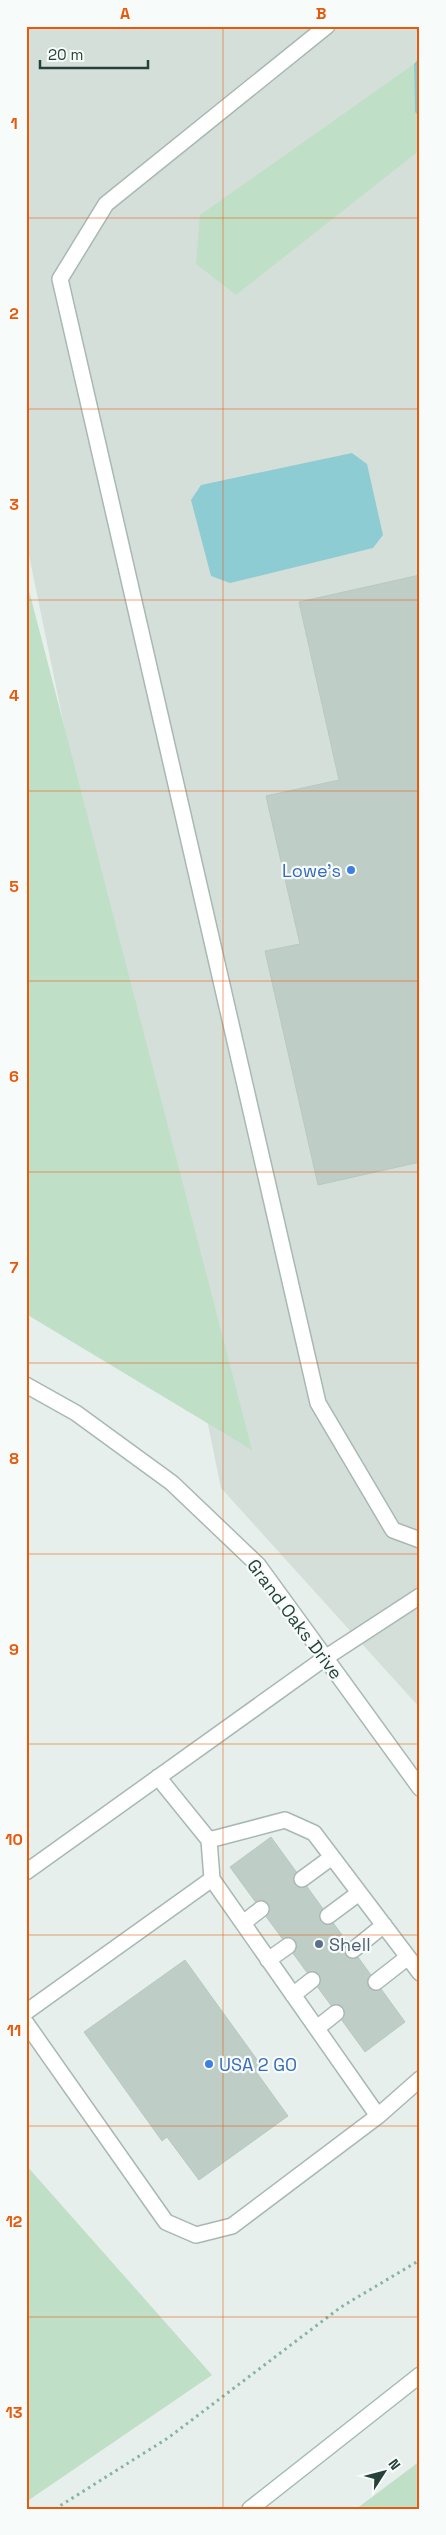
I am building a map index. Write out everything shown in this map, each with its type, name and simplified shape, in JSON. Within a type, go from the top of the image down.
[{"type":"street","points":[[327,26],[106,204],[60,279],[318,1403],[393,1530],[420,1540]]},
{"type":"street","name":"Grand Oaks Drive","points":[[26,1385],[76,1413],[172,1483],[258,1565],[420,1788]]},
{"type":"street","points":[[26,1872],[325,1658],[420,1596]]},
{"type":"street","points":[[158,1777],[209,1840],[212,1879],[378,2116]]},
{"type":"street","points":[[209,1840],[285,1820],[314,1833],[420,1973]]},
{"type":"street","points":[[302,1879],[332,1857]]},
{"type":"street","points":[[26,2012],[212,1879]]},
{"type":"street","points":[[328,1916],[359,1893]]},
{"type":"street","points":[[243,1923],[261,1909]]},
{"type":"street","points":[[353,1950],[384,1925]]},
{"type":"street","points":[[268,1960],[288,1946]]},
{"type":"street","points":[[376,1982],[408,1957]]},
{"type":"street","points":[[293,1995],[312,1980]]},
{"type":"street","points":[[317,2028],[336,2013]]},
{"type":"street","points":[[26,2023],[166,2222],[196,2235],[232,2226],[378,2116],[420,2079]]},
{"type":"street","points":[[250,2509],[420,2375]]},
{"type":"path","points":[[56,2509],[168,2438],[341,2307],[420,2260]]},
{"type":"shaded area","points":[[26,26],[420,26],[420,1708],[221,1488],[26,541]]},
{"type":"green space","points":[[414,64],[415,112],[420,118],[420,150],[236,295],[196,264],[200,215]]},
{"type":"green space","points":[[26,579],[252,1450],[26,1314]]},
{"type":"green space","points":[[26,2165],[212,2375],[26,2502]]},
{"type":"green space","points":[[420,2461],[420,2509],[356,2509]]},
{"type":"water","points":[[420,57],[420,118],[415,112],[414,64]]},
{"type":"water","points":[[352,453],[367,464],[383,535],[373,548],[230,583],[211,576],[191,500],[201,485]]},
{"type":"building","name":"Lowe's","points":[[420,575],[420,1162],[318,1185],[265,951],[300,944],[266,796],[339,780],[299,602]]},
{"type":"building","points":[[271,1837],[405,2022],[365,2052],[230,1867]]},
{"type":"building","points":[[185,1960],[263,2068],[257,2073],[288,2116],[199,2180],[167,2137],[162,2141],[84,2032]]},
{"type":"place","name":"Lowe's","points":[[351,870]]},
{"type":"place","name":"Shell","points":[[319,1944]]},
{"type":"place","name":"USA 2 GO","points":[[209,2064]]}]
